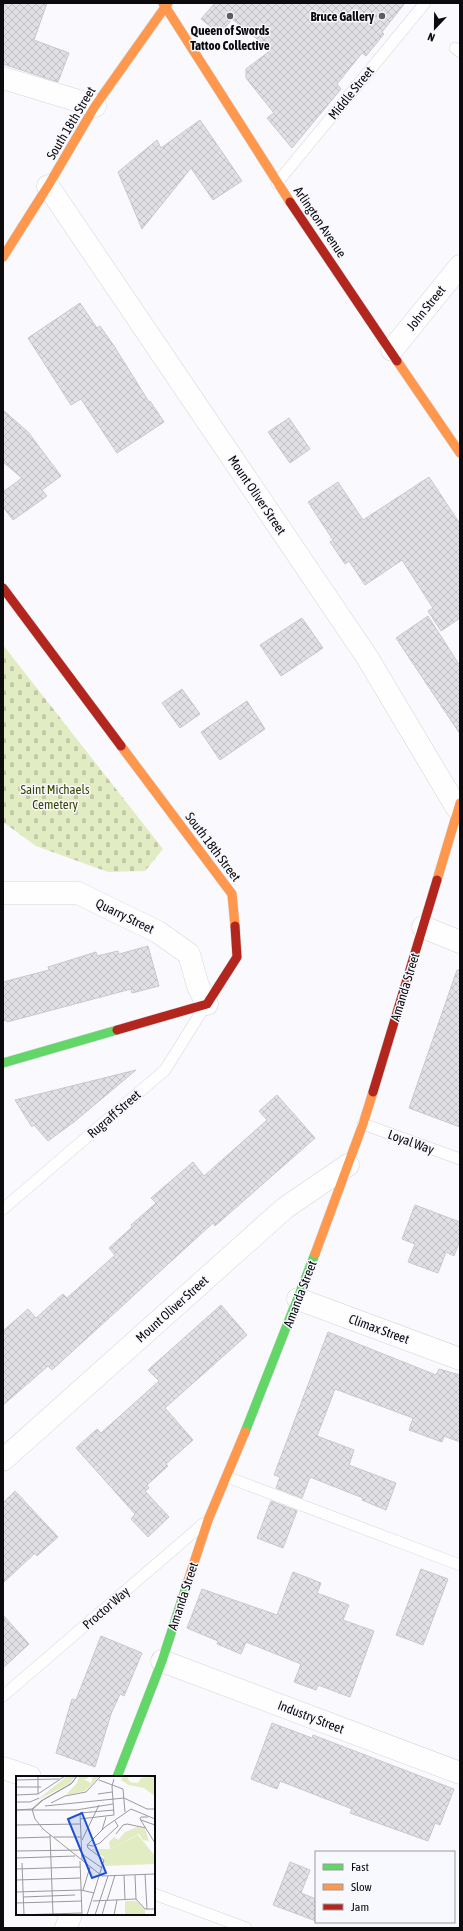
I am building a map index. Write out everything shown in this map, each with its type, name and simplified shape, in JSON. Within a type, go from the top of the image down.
[{"type":"main road","name":"Arlington Avenue","points":[[165,4],[277,183],[392,350],[460,453]]},
{"type":"main road","name":"South 18th Street","points":[[3,256],[48,186],[96,106],[165,4]]},
{"type":"main road","name":"South 18th Street","points":[[3,588],[232,894],[237,957],[207,1004]]},
{"type":"main road","name":"Amanda Street","points":[[117,1776],[162,1661],[208,1520],[228,1478],[298,1299],[363,1124],[459,806]]},
{"type":"main road","points":[[3,1063],[207,1004]]},
{"type":"street","points":[[3,78],[96,106]]},
{"type":"street","name":"Mount Oliver Street","points":[[48,186],[367,657],[459,806]]},
{"type":"street","name":"John Street","points":[[392,350],[460,266]]},
{"type":"street","name":"Quarry Street","points":[[3,893],[78,893],[158,932],[189,954],[198,986],[207,1004]]},
{"type":"street","points":[[423,927],[460,942]]},
{"type":"street","name":"Mount Oliver Street","points":[[3,1460],[285,1208],[348,1166]]},
{"type":"street","name":"Climax Street","points":[[298,1299],[460,1359]]},
{"type":"street","name":"Industry Street","points":[[162,1661],[460,1773]]},
{"type":"street","points":[[3,1768],[27,1776]]},
{"type":"street","points":[[66,1928],[71,1915]]},
{"type":"lane","name":"Middle Street","points":[[277,183],[425,3]]},
{"type":"lane","name":"Rugraff Street","points":[[3,1209],[165,1070],[207,1004]]},
{"type":"lane","name":"Loyal Way","points":[[363,1124],[460,1159]]},
{"type":"lane","points":[[228,1478],[460,1565]]},
{"type":"lane","name":"Proctor Way","points":[[3,1696],[208,1520]]},
{"type":"lane","points":[[155,1894],[246,1928]]},
{"type":"green space","name":"Saint Michaels Cemetery","points":[[3,645],[163,849],[145,871],[108,872],[36,846],[3,822]]},
{"type":"building","points":[[3,3],[47,3],[34,40],[69,53],[58,82],[3,64]]},
{"type":"building","points":[[212,3],[405,3],[382,32],[384,34],[366,56],[362,53],[337,84],[341,89],[292,148],[267,118],[274,113],[246,78],[246,69],[271,50],[232,19],[220,34],[201,19],[214,4]]},
{"type":"building","points":[[200,120],[242,181],[213,200],[191,168],[142,229],[118,172],[157,140],[161,148]]},
{"type":"building","points":[[80,303],[97,328],[100,326],[149,402],[150,401],[164,422],[117,453],[81,399],[71,405],[28,338]]},
{"type":"building","points":[[3,410],[28,432],[61,476],[42,490],[47,496],[13,520],[3,507],[3,492],[22,478],[3,462]]},
{"type":"building","points":[[289,418],[310,449],[290,463],[268,432]]},
{"type":"building","points":[[429,477],[460,524],[460,618],[441,631],[428,611],[433,608],[402,560],[365,585],[349,561],[345,564],[330,542],[333,540],[308,502],[338,482],[363,520]]},
{"type":"building","points":[[428,616],[460,666],[460,734],[396,638]]},
{"type":"building","points":[[302,618],[323,648],[281,676],[260,645]]},
{"type":"building","points":[[182,689],[200,714],[180,728],[162,703]]},
{"type":"building","points":[[247,701],[265,729],[220,760],[201,732]]},
{"type":"building","points":[[148,946],[159,986],[132,993],[131,989],[7,1022],[6,1020],[3,1021],[3,982],[49,970],[48,967],[96,952],[97,956],[118,951],[119,954]]},
{"type":"building","points":[[457,970],[460,970],[460,1127],[409,1108]]},
{"type":"building","points":[[136,1070],[74,1122],[48,1141],[34,1125],[32,1127],[15,1100]]},
{"type":"building","points":[[277,1095],[315,1138],[215,1226],[213,1223],[52,1370],[48,1366],[3,1405],[3,1331],[28,1309],[36,1318],[63,1294],[67,1298],[115,1255],[109,1248],[132,1227],[131,1225],[156,1203],[151,1198],[193,1162],[204,1176],[267,1120],[259,1111]]},
{"type":"building","points":[[415,1205],[460,1222],[460,1240],[454,1256],[446,1252],[438,1273],[408,1262],[415,1244],[402,1239]]},
{"type":"building","points":[[221,1305],[247,1335],[165,1408],[193,1440],[166,1464],[168,1466],[147,1485],[149,1488],[145,1491],[169,1517],[148,1537],[131,1519],[135,1514],[76,1448],[97,1429],[101,1433],[159,1381],[148,1370]]},
{"type":"building","points":[[328,1332],[436,1375],[439,1369],[460,1375],[460,1442],[444,1436],[442,1442],[409,1430],[413,1418],[335,1389],[317,1436],[354,1450],[349,1465],[396,1483],[386,1510],[362,1500],[363,1498],[310,1477],[302,1498],[276,1488],[280,1477],[274,1475]]},
{"type":"building","points":[[15,1491],[58,1537],[37,1556],[35,1553],[3,1583],[3,1503]]},
{"type":"building","points":[[271,1501],[297,1511],[283,1548],[257,1538]]},
{"type":"building","points":[[421,1569],[448,1579],[423,1645],[396,1635]]},
{"type":"building","points":[[293,1572],[321,1583],[317,1593],[349,1605],[343,1620],[374,1631],[350,1697],[318,1685],[316,1690],[294,1682],[301,1664],[246,1642],[241,1654],[217,1644],[218,1641],[187,1628],[202,1589],[277,1615]]},
{"type":"building","points":[[3,1615],[29,1644],[3,1668]]},
{"type":"building","points":[[101,1636],[142,1653],[124,1696],[120,1694],[111,1714],[95,1767],[56,1753],[72,1699],[76,1700]]},
{"type":"building","points":[[272,1723],[312,1738],[313,1735],[454,1789],[440,1825],[435,1823],[428,1841],[350,1813],[352,1809],[280,1781],[277,1789],[251,1779]]},
{"type":"building","points":[[290,1862],[310,1870],[301,1893],[315,1899],[315,1921],[273,1905]]},
{"type":"traffic: fast","points":[[3,1063],[117,1030]]},
{"type":"traffic: fast","points":[[245,1432],[315,1254]]},
{"type":"traffic: fast","points":[[117,1776],[162,1661],[188,1581]]},
{"type":"traffic: slow","points":[[163,3],[290,202]]},
{"type":"traffic: slow","points":[[3,257],[48,186],[95,106],[168,3]]},
{"type":"traffic: slow","points":[[397,361],[460,453]]},
{"type":"traffic: slow","points":[[121,746],[232,894],[235,926]]},
{"type":"traffic: slow","points":[[437,880],[460,803]]},
{"type":"traffic: slow","points":[[315,1254],[363,1124],[373,1092]]},
{"type":"traffic: slow","points":[[188,1581],[208,1520],[245,1432]]},
{"type":"traffic: jam","points":[[290,202],[397,361]]},
{"type":"traffic: jam","points":[[3,588],[121,746]]},
{"type":"traffic: jam","points":[[373,1092],[437,880]]},
{"type":"traffic: jam","points":[[117,1030],[207,1004],[237,957],[235,926]]},
{"type":"place","name":"Queen of Swords Tattoo Collective","points":[[230,16]]},
{"type":"place","name":"Bruce Gallery","points":[[382,16]]}]
